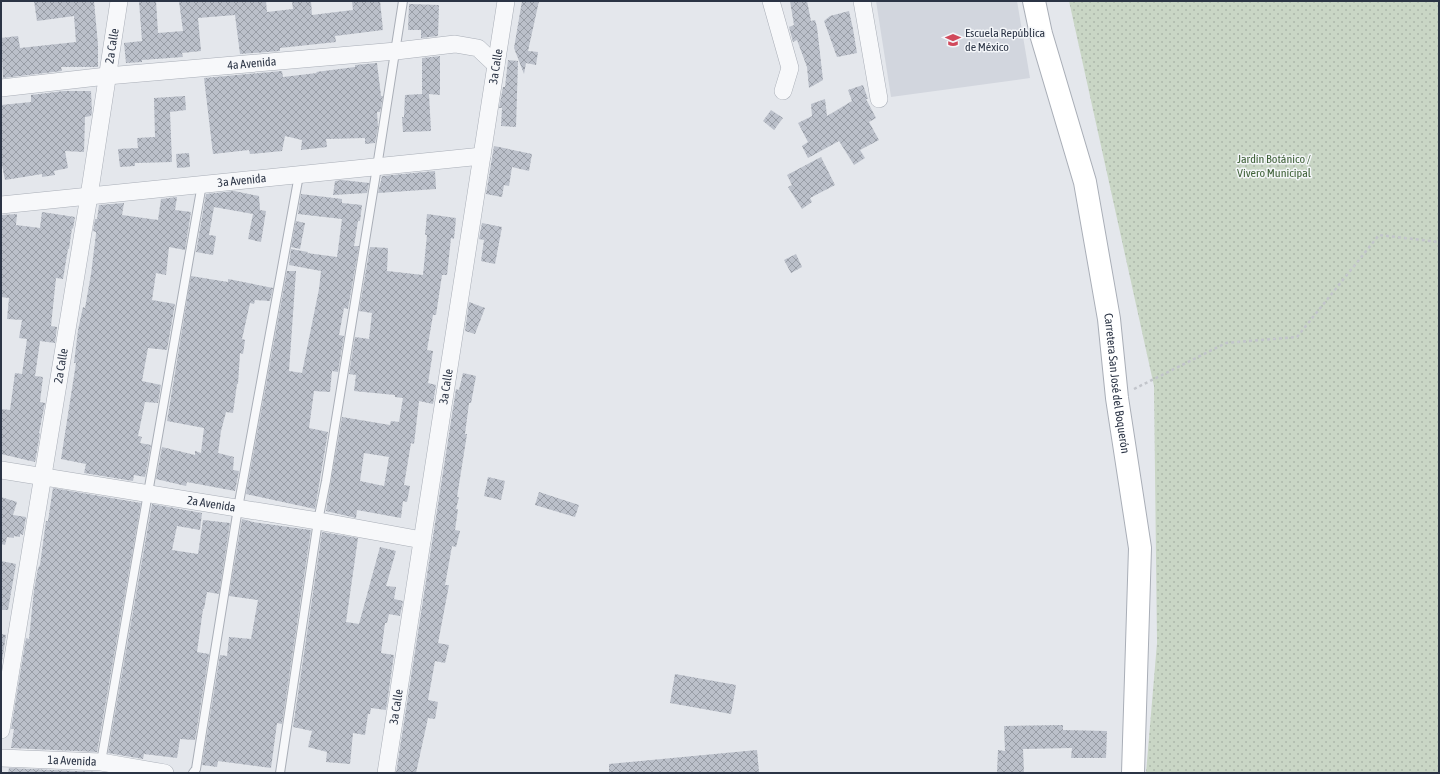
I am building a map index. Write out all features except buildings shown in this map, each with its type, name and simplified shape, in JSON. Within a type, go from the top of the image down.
[{"type":"street","name":"2a Calle","points":[[1,730],[89,196],[119,1]]},
{"type":"street","name":"3a Calle","points":[[386,773],[506,1]]},
{"type":"street","points":[[771,1],[790,68],[783,91]]},
{"type":"street","points":[[862,1],[879,99]]},
{"type":"street","name":"Carretera San José del Boquerón","points":[[1034,1],[1041,34],[1085,182],[1109,319],[1116,398],[1140,548],[1133,773]]},
{"type":"street","name":"4a Avenida","points":[[1,88],[107,76],[396,51],[455,44],[478,48],[496,65]]},
{"type":"street","name":"3a Avenida","points":[[1,205],[482,156]]},
{"type":"street","name":"2a Avenida","points":[[1,470],[318,521],[422,540]]},
{"type":"street","name":"1a Avenida","points":[[1,758],[101,762],[165,773]]},
{"type":"lane","points":[[280,773],[318,521],[326,481],[403,1]]},
{"type":"lane","points":[[193,773],[196,769],[238,508],[299,175]]},
{"type":"lane","points":[[101,762],[202,184]]},
{"type":"path","points":[[1116,398],[1226,343],[1297,337],[1379,235],[1439,242]]},
{"type":"shaded area","name":"Escuela República de México","points":[[876,1],[1017,1],[1030,78],[891,97]]},
{"type":"green space","name":"Jardín Botánico / Vivero Municipal","points":[[1069,1],[1439,1],[1439,773],[1146,773],[1157,643],[1154,386]]},
{"type":"place","name":"Escuela República de México","points":[[953,40]]}]
